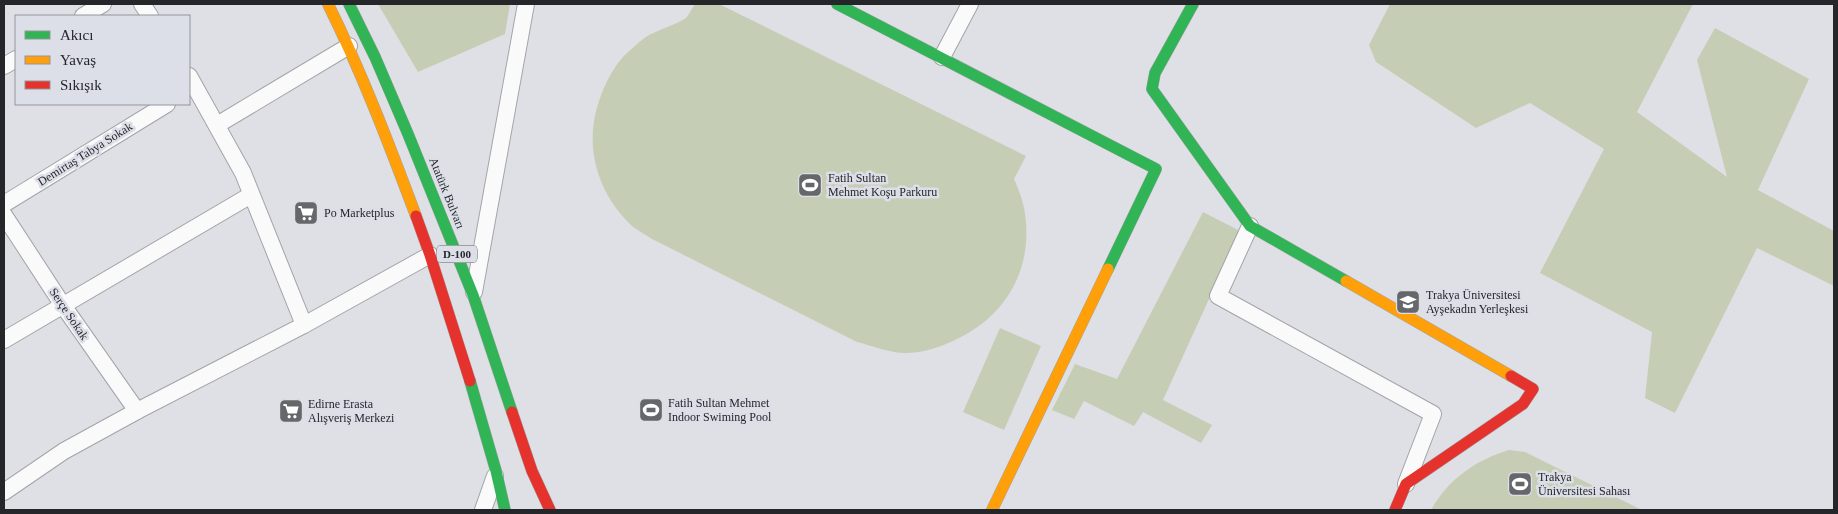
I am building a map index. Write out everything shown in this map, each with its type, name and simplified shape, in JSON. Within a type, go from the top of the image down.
[{"type":"street","points":[[85,15],[103,4]]},
{"type":"street","points":[[142,4],[149,15]]},
{"type":"street","name":"D-100","points":[[328,4],[349,46],[388,141],[430,255],[465,362],[496,471],[504,510]]},
{"type":"street","name":"Atatürk Bulvarı","points":[[349,4],[375,57],[408,134],[473,295],[532,471],[550,510]]},
{"type":"street","points":[[473,295],[526,4]]},
{"type":"street","points":[[837,4],[1156,169],[992,510]]},
{"type":"street","points":[[942,57],[970,4]]},
{"type":"street","points":[[1193,4],[1155,72],[1152,89],[1250,226],[1533,389],[1523,404],[1406,484]]},
{"type":"street","points":[[217,125],[349,46]]},
{"type":"street","points":[[4,66],[15,60]]},
{"type":"street","points":[[191,84],[217,125],[243,173],[304,325]]},
{"type":"street","name":"Demirtaş Tabya Sokak","points":[[4,204],[165,105]]},
{"type":"street","points":[[4,340],[62,304],[251,195]]},
{"type":"street","name":"Serçe Sokak","points":[[4,215],[62,304],[136,411]]},
{"type":"street","points":[[1250,226],[1218,296],[1433,414],[1395,510]]},
{"type":"street","points":[[4,492],[64,451],[136,411],[304,325],[430,255]]},
{"type":"street","points":[[483,510],[489,497],[496,471]]},
{"type":"green space","points":[[378,4],[510,4],[505,34],[418,72]]},
{"type":"green space","name":"Fatih Sultan Mehmet Koşu Parkuru","points":[[695,4],[719,4],[1026,156],[1014,179],[1024,208],[1026,229],[1025,249],[1021,268],[1014,286],[1004,302],[991,316],[975,329],[938,347],[912,353],[887,351],[857,342],[652,239],[630,224],[609,197],[601,182],[596,166],[593,134],[599,101],[610,75],[628,52],[649,35],[685,19]]},
{"type":"green space","points":[[1390,4],[1693,4],[1637,112],[1727,177],[1697,60],[1715,28],[1809,79],[1758,190],[1834,231],[1834,286],[1757,248],[1675,413],[1645,398],[1652,332],[1540,273],[1604,149],[1530,103],[1476,128],[1376,62],[1369,45]]},
{"type":"green space","points":[[1203,212],[1240,231],[1163,400],[1212,425],[1201,443],[1143,412],[1134,426],[1084,401],[1074,419],[1052,410],[1075,364],[1117,379]]},
{"type":"green space","points":[[1000,328],[1041,346],[1004,430],[963,412]]},
{"type":"green space","name":"Trakya Üniversitesi Sahası","points":[[1509,450],[1525,452],[1642,510],[1431,510],[1446,489],[1464,472],[1485,459]]},
{"type":"traffic: fast","points":[[349,4],[375,57],[408,134],[473,295],[512,412]]},
{"type":"traffic: fast","points":[[837,4],[1156,169],[1108,269]]},
{"type":"traffic: fast","points":[[1193,4],[1155,73],[1152,89],[1250,226],[1346,281]]},
{"type":"traffic: fast","points":[[470,381],[496,471],[505,510]]},
{"type":"traffic: slow","points":[[328,4],[364,82],[416,216]]},
{"type":"traffic: slow","points":[[992,510],[1108,269]]},
{"type":"traffic: slow","points":[[1346,281],[1511,376]]},
{"type":"traffic: jam","points":[[416,216],[470,381]]},
{"type":"traffic: jam","points":[[1395,510],[1406,484],[1523,404],[1533,389],[1511,376]]},
{"type":"traffic: jam","points":[[512,412],[532,471],[550,510]]},
{"type":"place","name":"Fatih Sultan Mehmet Koşu Parkuru","points":[[810,185]]},
{"type":"place","name":"Po Marketplus","points":[[306,213]]},
{"type":"place","name":"Trakya Üniversitesi Ayşekadın Yerleşkesi","points":[[1408,302]]},
{"type":"place","name":"Fatih Sultan Mehmet Indoor Swiming Pool","points":[[651,410]]},
{"type":"place","name":"Edirne Erasta Alışveriş Merkezi","points":[[291,411]]},
{"type":"place","name":"Trakya Üniversitesi Sahası","points":[[1520,484]]}]
